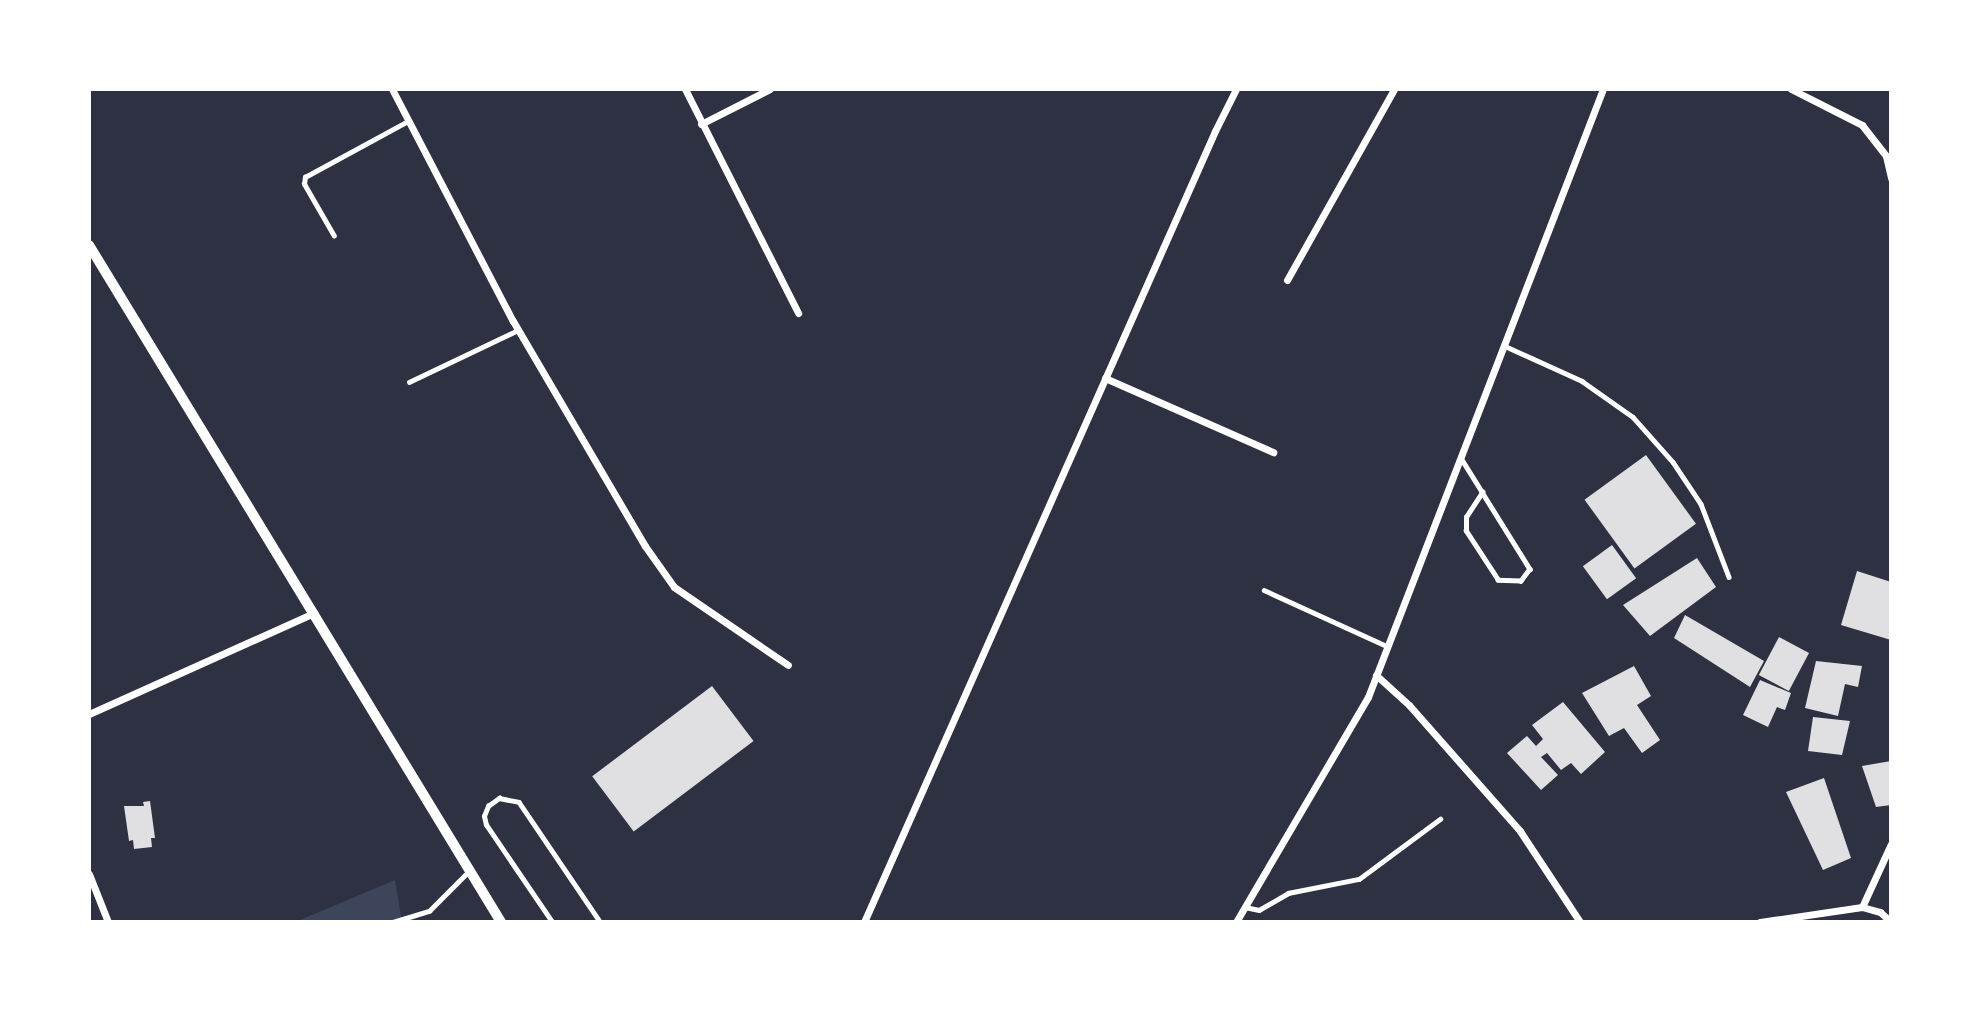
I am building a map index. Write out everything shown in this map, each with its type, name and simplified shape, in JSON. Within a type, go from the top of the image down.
[{"type":"street","points":[[391,89],[518,330],[645,546],[674,587],[788,666]]},
{"type":"street","points":[[685,89],[798,313]]},
{"type":"street","points":[[701,124],[770,89]]},
{"type":"street","points":[[864,922],[1236,89]]},
{"type":"street","points":[[1287,280],[1394,89]]},
{"type":"street","points":[[1236,922],[1368,697],[1603,89]]},
{"type":"street","points":[[1791,89],[1862,125],[1886,156],[1891,178]]},
{"type":"street","points":[[89,245],[315,612],[501,922]]},
{"type":"street","points":[[1105,378],[1273,452]]},
{"type":"street","points":[[89,714],[315,612]]},
{"type":"street","points":[[1376,675],[1409,705],[1520,831],[1580,922]]},
{"type":"street","points":[[1862,907],[1891,844]]},
{"type":"street","points":[[89,874],[108,922]]},
{"type":"street","points":[[1760,922],[1862,907],[1880,912],[1891,922]]},
{"type":"lane","points":[[334,236],[304,184],[305,177],[408,121]]},
{"type":"lane","points":[[409,382],[518,330]]},
{"type":"lane","points":[[1504,345],[1582,381],[1633,417],[1673,462],[1700,505],[1729,577]]},
{"type":"lane","points":[[1461,457],[1530,569],[1521,581],[1498,580],[1466,531],[1465,517],[1482,492]]},
{"type":"lane","points":[[1264,590],[1388,646]]},
{"type":"lane","points":[[552,922],[486,825],[484,816],[488,806],[499,798],[519,802],[599,921]]},
{"type":"lane","points":[[1245,906],[1259,910],[1288,893],[1360,878],[1440,819]]},
{"type":"lane","points":[[394,922],[429,911],[470,870]]},
{"type":"shaded area","points":[[395,880],[402,922],[295,922]]},
{"type":"building","points":[[1646,455],[1696,524],[1634,568],[1585,500]]},
{"type":"building","points":[[1612,545],[1636,578],[1607,599],[1583,566]]},
{"type":"building","points":[[1697,558],[1716,587],[1650,636],[1623,605]]},
{"type":"building","points":[[1857,571],[1891,582],[1891,640],[1841,625]]},
{"type":"building","points":[[1685,615],[1764,661],[1750,687],[1674,638]]},
{"type":"building","points":[[1779,637],[1809,653],[1789,691],[1759,675]]},
{"type":"building","points":[[1816,661],[1862,666],[1858,687],[1845,684],[1838,716],[1805,708]]},
{"type":"building","points":[[1634,666],[1651,696],[1637,705],[1660,740],[1642,753],[1624,728],[1609,736],[1582,693]]},
{"type":"building","points":[[1760,680],[1791,693],[1785,710],[1777,707],[1768,727],[1743,715]]},
{"type":"building","points":[[712,686],[754,741],[634,831],[592,776]]},
{"type":"building","points":[[1563,702],[1605,752],[1581,774],[1571,763],[1561,770],[1547,753],[1541,757],[1558,775],[1541,790],[1507,753],[1527,736],[1536,746],[1543,739],[1532,725]]},
{"type":"building","points":[[1813,717],[1850,721],[1842,755],[1808,751]]},
{"type":"building","points":[[1891,761],[1891,805],[1876,807],[1862,766]]},
{"type":"building","points":[[1824,778],[1851,858],[1823,870],[1786,792]]},
{"type":"building","points":[[150,801],[155,838],[151,838],[152,847],[134,849],[133,840],[129,841],[124,806],[144,806],[143,802]]}]
